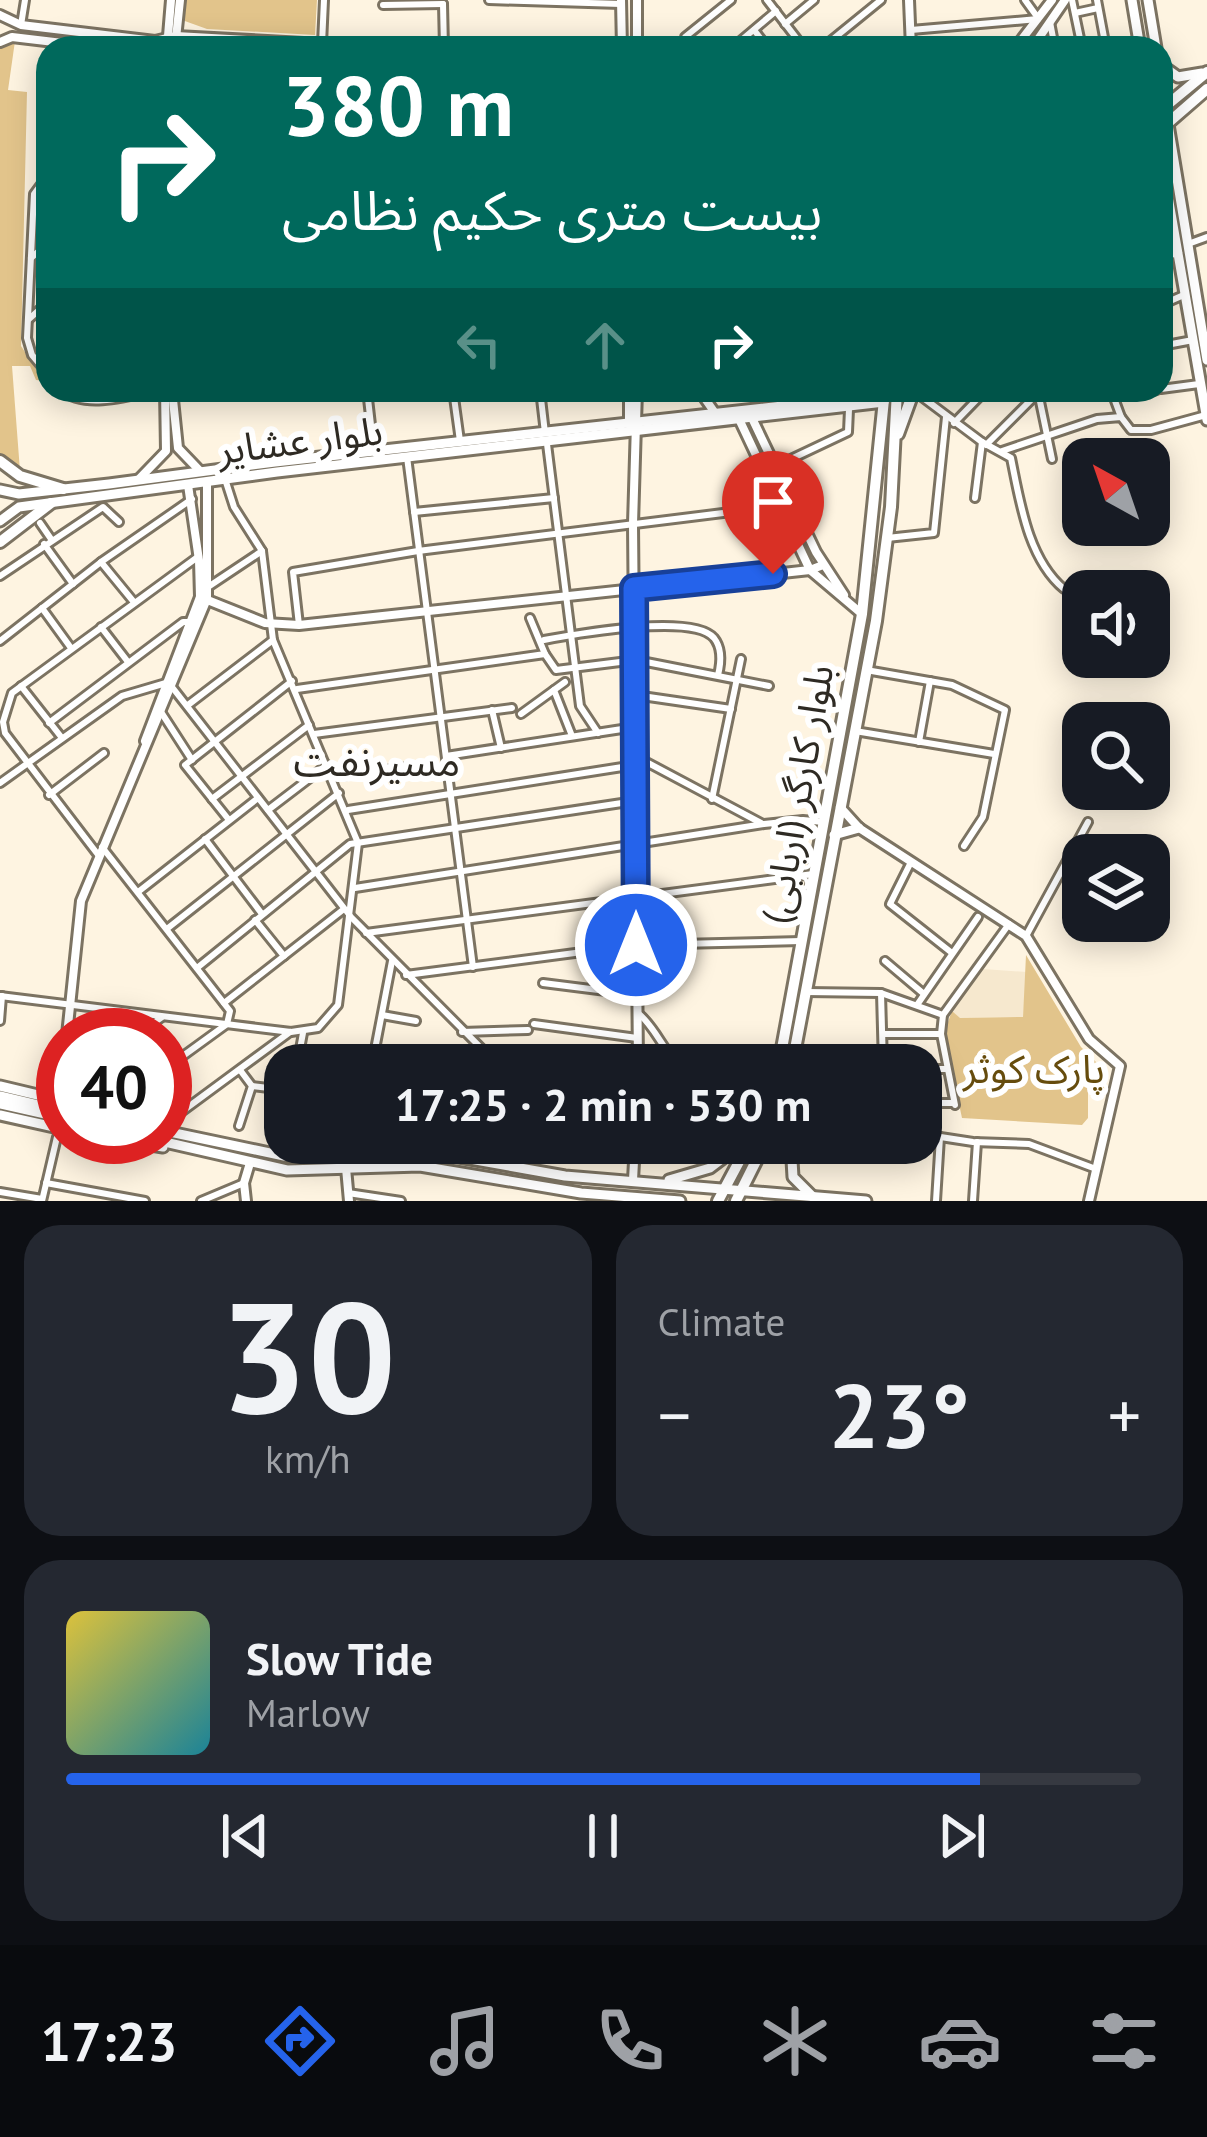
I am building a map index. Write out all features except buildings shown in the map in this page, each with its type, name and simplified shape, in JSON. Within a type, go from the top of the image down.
[{"type":"main road","points":[[1132,0],[1138,36]]},
{"type":"main road","points":[[1148,0],[1154,36]]},
{"type":"main road","points":[[1173,75],[1184,78],[1207,71]]},
{"type":"main road","points":[[1173,100],[1207,71]]},
{"type":"main road","points":[[1173,118],[1207,89]]},
{"type":"main road","points":[[1173,138],[1188,104]]},
{"type":"main road","points":[[1173,180],[1207,360]]},
{"type":"main road","points":[[1173,236],[1207,417]]},
{"type":"main road","name":"بلوار عشایر","points":[[633,431],[715,413],[817,402]]},
{"type":"main road","name":"بلوار عشایر","points":[[0,490],[19,494],[204,477],[460,441],[633,431],[849,409],[867,402]]},
{"type":"main road","name":"بلوار کارگر (اربابی)","points":[[783,1044],[890,402]]},
{"type":"main road","points":[[797,1044],[887,538],[896,442],[893,402]]},
{"type":"main road","points":[[896,442],[910,402]]},
{"type":"main road","name":"بلوار عشایر","points":[[0,520],[19,507],[188,484],[204,477],[225,479],[546,438]]},
{"type":"main road","points":[[0,461],[20,476],[63,489]]},
{"type":"main road","points":[[19,494],[9,501],[19,507]]},
{"type":"main road","points":[[0,542],[51,503]]},
{"type":"main road","points":[[876,506],[891,507]]},
{"type":"main road","points":[[834,835],[860,828]]},
{"type":"main road","points":[[0,1086],[36,1095]]},
{"type":"main road","points":[[0,1100],[36,1101]]},
{"type":"main road","points":[[0,1115],[36,1126]]},
{"type":"main road","points":[[192,1137],[264,1152]]},
{"type":"main road","points":[[192,1151],[287,1170],[446,1169],[481,1178],[680,1201]]},
{"type":"main road","points":[[446,1169],[447,1164]]},
{"type":"main road","points":[[488,1164],[725,1189],[738,1196],[866,1201]]},
{"type":"main road","points":[[655,1182],[714,1164]]},
{"type":"main road","points":[[718,1201],[736,1164]]},
{"type":"main road","points":[[738,1196],[754,1164]]},
{"type":"main road","points":[[792,1164],[800,1188],[818,1199]]},
{"type":"main road","points":[[618,1195],[636,1201]]},
{"type":"street","points":[[21,25],[25,0]]},
{"type":"street","points":[[173,36],[176,0]]},
{"type":"street","points":[[322,36],[323,0]]},
{"type":"street","points":[[489,0],[621,2],[622,36]]},
{"type":"street","points":[[637,0],[638,36]]},
{"type":"street","points":[[686,36],[731,0]]},
{"type":"street","points":[[767,0],[795,36]]},
{"type":"street","points":[[785,24],[814,0]]},
{"type":"street","points":[[837,36],[881,0]]},
{"type":"street","points":[[909,0],[910,36]]},
{"type":"street","points":[[1025,0],[1038,19]]},
{"type":"street","points":[[1041,36],[1069,0],[1080,36]]},
{"type":"street","points":[[1025,36],[1051,1]]},
{"type":"street","points":[[1051,1],[1053,36]]},
{"type":"street","points":[[383,5],[443,2],[444,36]]},
{"type":"street","points":[[1075,13],[1098,4],[1105,36]]},
{"type":"street","points":[[747,36],[776,11]]},
{"type":"street","points":[[0,15],[21,25],[114,36]]},
{"type":"street","points":[[910,30],[1038,19],[1051,22]]},
{"type":"street","points":[[754,30],[759,36]]},
{"type":"street","points":[[81,32],[81,36]]},
{"type":"street","points":[[0,42],[12,37],[36,40]]},
{"type":"street","points":[[36,191],[28,319],[29,349],[36,358]]},
{"type":"street","points":[[1188,244],[1207,237]]},
{"type":"street","points":[[1173,254],[1178,252]]},
{"type":"street","points":[[31,258],[36,254]]},
{"type":"street","points":[[1173,300],[1186,295]]},
{"type":"street","points":[[28,319],[36,312]]},
{"type":"street","points":[[1173,344],[1193,340]]},
{"type":"street","points":[[1173,388],[1201,383]]},
{"type":"street","points":[[136,481],[166,451],[166,402]]},
{"type":"street","points":[[145,743],[208,587],[204,477],[178,448],[168,402]]},
{"type":"street","points":[[368,402],[374,451]]},
{"type":"street","points":[[455,402],[460,441]]},
{"type":"street","points":[[542,402],[580,706],[598,733]]},
{"type":"street","points":[[633,402],[638,1044]]},
{"type":"street","points":[[707,402],[715,413]]},
{"type":"street","points":[[928,402],[1011,458],[1020,508],[1049,577],[1062,587]]},
{"type":"street","points":[[955,423],[975,402]]},
{"type":"street","points":[[975,498],[984,444],[1028,402]]},
{"type":"street","points":[[1041,402],[1052,459]]},
{"type":"street","points":[[1116,402],[1131,430],[1207,417]]},
{"type":"street","points":[[774,467],[848,432],[849,409]]},
{"type":"street","points":[[887,538],[934,533],[946,417]]},
{"type":"street","points":[[1000,452],[1097,419],[1121,417]]},
{"type":"street","points":[[752,418],[823,565],[857,610]]},
{"type":"street","points":[[739,419],[810,570],[857,610]]},
{"type":"street","points":[[407,458],[473,967]]},
{"type":"street","points":[[192,1020],[290,1032],[318,1028],[338,1005],[358,842],[273,640],[262,551],[234,507],[225,479]]},
{"type":"street","points":[[70,1008],[80,901],[203,598],[188,484]]},
{"type":"street","points":[[413,512],[554,498]]},
{"type":"street","points":[[0,641],[101,562],[193,499]]},
{"type":"street","points":[[299,625],[293,572],[418,551],[780,506]]},
{"type":"street","points":[[0,575],[103,507],[119,522]]},
{"type":"street","points":[[40,523],[73,584]]},
{"type":"street","points":[[208,587],[262,551]]},
{"type":"street","points":[[192,1049],[227,1024],[230,1011],[138,892],[49,795],[2,724],[12,693],[199,556]]},
{"type":"street","points":[[101,562],[133,601]]},
{"type":"street","points":[[203,598],[272,624],[299,625],[823,565]]},
{"type":"street","points":[[42,608],[71,648]]},
{"type":"street","points":[[530,618],[556,670],[636,660],[769,686]]},
{"type":"street","points":[[49,723],[183,622],[191,622]]},
{"type":"street","points":[[100,626],[128,662]]},
{"type":"street","points":[[542,641],[634,628],[701,629],[719,649],[718,675]]},
{"type":"street","points":[[188,705],[273,640]]},
{"type":"street","points":[[230,820],[184,765],[294,685],[545,654]]},
{"type":"street","points":[[712,799],[741,659]]},
{"type":"street","points":[[866,670],[952,685],[1005,710],[983,817],[964,846]]},
{"type":"street","points":[[920,742],[931,681]]},
{"type":"street","points":[[521,714],[565,682]]},
{"type":"street","points":[[169,685],[351,917],[475,1044]]},
{"type":"street","points":[[0,783],[122,696],[169,685]]},
{"type":"street","points":[[21,686],[62,738]]},
{"type":"street","points":[[554,690],[572,737]]},
{"type":"street","points":[[635,694],[730,709]]},
{"type":"street","points":[[314,734],[512,708]]},
{"type":"street","points":[[492,710],[501,748]]},
{"type":"street","points":[[160,712],[192,760]]},
{"type":"street","points":[[212,799],[310,724]]},
{"type":"street","points":[[446,756],[635,727]]},
{"type":"street","points":[[854,730],[994,754]]},
{"type":"street","points":[[49,795],[104,753]]},
{"type":"street","points":[[347,811],[635,760],[764,824]]},
{"type":"street","points":[[268,810],[328,765]]},
{"type":"street","points":[[332,777],[416,766]]},
{"type":"street","points":[[166,929],[339,793]]},
{"type":"street","points":[[138,892],[259,797]]},
{"type":"street","points":[[197,968],[341,849],[358,842],[635,801]]},
{"type":"street","points":[[839,806],[860,828],[1027,936],[1089,1039],[1120,1066],[1088,1201]]},
{"type":"street","points":[[355,889],[764,824],[823,822]]},
{"type":"street","points":[[1027,936],[1088,822]]},
{"type":"street","points":[[205,839],[284,956]]},
{"type":"street","points":[[911,862],[890,904],[952,952]]},
{"type":"street","points":[[366,933],[813,874]]},
{"type":"street","points":[[224,1003],[344,908]]},
{"type":"street","points":[[916,1005],[977,916]]},
{"type":"street","points":[[942,1104],[954,1104],[941,1034],[943,1015],[1009,924]]},
{"type":"street","points":[[406,975],[636,945],[800,940]]},
{"type":"street","points":[[376,1044],[392,961]]},
{"type":"street","points":[[885,962],[924,994]]},
{"type":"street","points":[[543,983],[638,994]]},
{"type":"street","points":[[806,992],[881,993],[943,1015]]},
{"type":"street","points":[[881,993],[883,1044]]},
{"type":"street","points":[[0,1021],[1,996],[98,1008]]},
{"type":"street","points":[[638,1013],[654,1026],[661,1044]]},
{"type":"street","points":[[382,1015],[416,1021]]},
{"type":"street","points":[[462,1032],[531,1027],[638,1038]]},
{"type":"street","points":[[192,1104],[290,1032]]},
{"type":"street","points":[[301,1044],[303,1032]]},
{"type":"street","points":[[883,1034],[941,1034]]},
{"type":"street","points":[[942,1069],[947,1069]]},
{"type":"street","points":[[240,1070],[252,1085],[264,1087]]},
{"type":"street","points":[[239,1126],[252,1085]]},
{"type":"street","points":[[942,1137],[1029,1144],[1096,1169]]},
{"type":"street","points":[[973,1201],[977,1142]]},
{"type":"street","points":[[247,1201],[244,1183],[250,1163]]},
{"type":"street","points":[[0,1192],[42,1200],[51,1164]]},
{"type":"street","points":[[633,1180],[634,1164]]},
{"type":"street","points":[[936,1201],[938,1164]]},
{"type":"street","points":[[346,1168],[349,1197],[401,1201]]},
{"type":"street","points":[[201,1201],[244,1183]]},
{"type":"street","points":[[46,1184],[145,1201]]},
{"type":"shaded area","points":[[983,969],[1027,972],[1023,1017],[959,1018],[952,1011]]},
{"type":"green space","points":[[184,0],[317,0],[315,35],[207,29],[182,20]]},
{"type":"green space","points":[[15,41],[8,90],[27,92],[21,346],[36,369],[36,380],[30,366],[12,366],[20,471],[0,456],[0,49]]},
{"type":"green space","name":"پارک کوثر","points":[[1026,955],[1081,1047],[1103,1069],[1107,1088],[1088,1091],[1088,1118],[1082,1125],[962,1118],[944,1033],[952,1011],[960,1018],[1023,1017]]},
{"type":"district","name":"مسیرنفت","points":[[377,761]]},
{"type":"route","points":[[636,945],[634,588],[773,574]]}]
